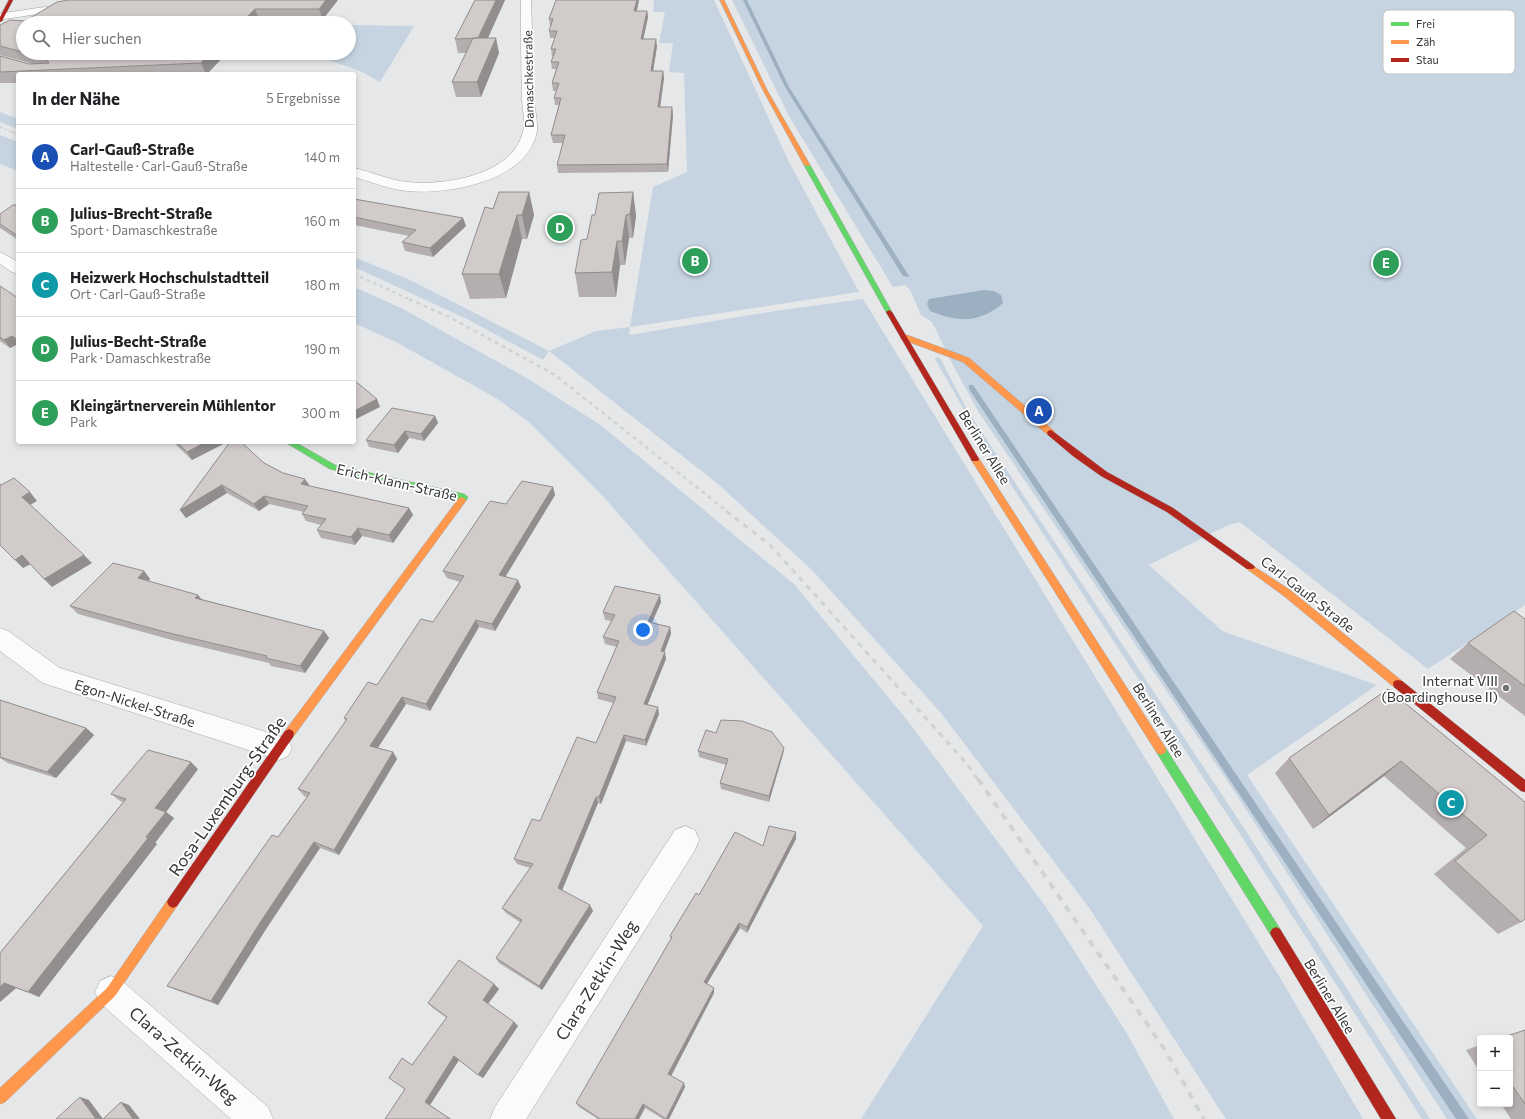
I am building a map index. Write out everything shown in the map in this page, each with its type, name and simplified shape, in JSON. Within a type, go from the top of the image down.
[{"type":"main road","points":[[2,18],[12,0]]},
{"type":"main road","name":"Berliner Allee","points":[[722,0],[765,90],[964,441],[1102,655],[1302,976],[1389,1119]]},
{"type":"main road","name":"Carl-Gauß-Straße","points":[[904,337],[966,360],[1076,454],[1104,474],[1170,510],[1287,593],[1525,787]]},
{"type":"main road","name":"Erich-Klann-Straße","points":[[293,444],[333,467],[464,497]]},
{"type":"main road","name":"Rosa-Luxemburg-Straße","points":[[0,1098],[111,992],[279,748],[464,497]]},
{"type":"street","points":[[2,18],[114,0]]},
{"type":"street","name":"Damaschkestraße","points":[[356,173],[390,183],[415,188],[444,187],[472,181],[500,169],[522,152],[530,131],[528,112],[526,0]]},
{"type":"street","points":[[0,257],[16,268]]},
{"type":"street","name":"Egon-Nickel-Straße","points":[[0,638],[52,676],[279,748]]},
{"type":"street","name":"Clara-Zetkin-Weg","points":[[507,1119],[685,840]]},
{"type":"street","name":"Clara-Zetkin-Weg","points":[[111,992],[256,1119]]},
{"type":"shaded area","points":[[654,0],[714,0],[789,162],[859,292],[630,327],[653,187],[687,172],[684,73],[669,72],[673,43],[659,43],[665,12],[653,12]]},
{"type":"shaded area","points":[[732,0],[1525,0],[1525,605],[1428,669],[1240,522],[1228,525],[1149,565],[1222,631],[1377,685],[1247,775],[1477,1119],[1447,1119],[1230,785],[978,411],[932,322],[921,315],[911,292],[906,285],[893,287],[790,118]]},
{"type":"shaded area","points":[[356,25],[414,26],[380,82],[360,71],[328,60],[356,60]]},
{"type":"shaded area","points":[[0,112],[16,118],[16,128],[0,122]]},
{"type":"shaded area","points":[[0,135],[16,141],[16,170],[0,164]]},
{"type":"shaded area","points":[[356,258],[410,280],[549,351],[543,360],[467,319],[356,268]]},
{"type":"shaded area","points":[[356,288],[401,308],[530,380],[602,426],[795,585],[907,720],[1046,907],[1126,1032],[1174,1119],[861,1119],[983,926],[600,493],[529,422],[496,398],[396,342],[356,324]]},
{"type":"shaded area","points":[[984,290],[994,291],[1001,295],[1003,303],[985,315],[976,318],[959,319],[940,315],[930,311],[927,304],[929,299]]},
{"type":"shaded area","points":[[863,299],[1282,981],[1363,1119],[1226,1119],[1090,909],[941,713],[813,571],[718,484],[549,351],[596,331],[630,327],[629,335],[775,311]]},
{"type":"shaded area","points":[[936,357],[940,358],[969,413],[1246,831],[1430,1119],[1422,1119],[1240,834],[979,436],[935,359]]},
{"type":"building","points":[[68,0],[326,0],[319,9],[255,9],[248,16],[33,16],[57,2]]},
{"type":"building","points":[[475,0],[496,0],[478,38],[455,39]]},
{"type":"building","points":[[556,0],[637,0],[634,11],[647,11],[641,39],[656,39],[651,71],[663,71],[658,107],[672,107],[667,164],[557,165],[565,135],[551,135],[561,98],[554,98],[559,83],[552,83],[559,62],[551,62],[556,49],[551,49],[557,31],[549,31],[553,19],[549,19]]},
{"type":"building","points":[[10,20],[16,20],[16,50],[0,46],[0,25]]},
{"type":"building","points":[[473,38],[496,38],[477,82],[452,82]]},
{"type":"building","points":[[0,56],[29,64],[49,63],[47,60],[204,60],[201,63],[0,72]]},
{"type":"building","points":[[499,192],[529,192],[522,215],[517,215],[499,274],[462,274],[485,207],[493,209]]},
{"type":"building","points":[[633,192],[630,214],[626,215],[622,241],[617,241],[612,272],[575,273],[581,240],[587,239],[592,215],[595,215],[599,193]]},
{"type":"building","points":[[356,199],[463,218],[430,248],[402,242],[416,230],[356,217]]},
{"type":"building","points":[[13,205],[16,205],[16,235],[0,224],[0,214]]},
{"type":"building","points":[[0,286],[16,297],[16,339],[12,336],[4,340],[0,337]]},
{"type":"building","points":[[356,382],[377,399],[356,410]]},
{"type":"building","points":[[392,408],[435,416],[421,434],[405,431],[394,445],[366,440]]},
{"type":"building","points":[[179,444],[202,444],[187,452]]},
{"type":"building","points":[[229,444],[243,444],[264,463],[283,473],[305,479],[301,484],[409,508],[389,535],[358,528],[351,537],[317,530],[326,519],[302,514],[308,506],[264,496],[254,504],[222,485],[180,510]]},
{"type":"building","points":[[14,478],[30,492],[22,497],[84,555],[44,579],[22,555],[15,560],[0,545],[0,484],[1,485]]},
{"type":"building","points":[[522,481],[553,487],[499,575],[518,580],[492,624],[476,620],[426,704],[402,697],[370,746],[393,752],[334,850],[314,842],[261,921],[211,1001],[167,986],[272,835],[278,837],[310,793],[298,789],[347,719],[344,718],[368,682],[377,685],[421,619],[433,622],[464,576],[443,571],[490,501],[506,504]]},
{"type":"building","points":[[113,563],[144,571],[138,578],[198,595],[195,598],[324,631],[300,666],[266,658],[267,656],[165,632],[70,606]]},
{"type":"building","points":[[615,586],[660,595],[648,622],[670,627],[661,651],[665,652],[644,704],[658,707],[645,740],[624,735],[599,797],[596,797],[558,888],[590,905],[539,986],[496,958],[522,920],[502,908],[533,864],[514,859],[532,819],[540,821],[577,737],[596,743],[616,697],[597,692],[619,641],[603,637],[615,615],[603,612]]},
{"type":"building","points":[[1514,611],[1525,619],[1525,686],[1468,643]]},
{"type":"building","points":[[1388,689],[1525,802],[1525,919],[1521,922],[1455,861],[1487,835],[1401,761],[1329,815],[1289,758]]},
{"type":"building","points":[[0,700],[86,728],[47,772],[0,757]]},
{"type":"building","points":[[721,720],[742,721],[772,732],[784,748],[769,796],[720,783],[728,759],[698,751],[706,730],[716,733]]},
{"type":"building","points":[[148,750],[191,762],[155,808],[166,812],[146,837],[148,838],[28,992],[4,983],[0,987],[0,953],[126,799],[111,794]]},
{"type":"building","points":[[769,826],[796,832],[747,927],[739,923],[704,982],[714,988],[668,1074],[684,1083],[666,1119],[643,1104],[635,1119],[600,1119],[576,1103],[672,937],[670,936],[696,893],[699,895],[735,832],[763,846]]},
{"type":"building","points":[[459,960],[494,984],[483,1000],[514,1022],[478,1075],[454,1056],[425,1102],[450,1119],[385,1119],[405,1089],[389,1078],[402,1058],[412,1065],[447,1017],[428,1003]]},
{"type":"building","points":[[1525,1030],[1525,1104],[1513,1086],[1513,1035],[1510,1035]]},
{"type":"building","points":[[80,1097],[96,1119],[56,1119]]},
{"type":"building","points":[[121,1102],[133,1119],[103,1119]]},
{"type":"waterway","points":[[745,0],[787,87],[906,276]]},
{"type":"waterway","points":[[971,387],[1463,1119]]},
{"type":"railway","points":[[0,127],[14,133]]},
{"type":"railway","points":[[12,132],[16,133]]},
{"type":"railway","points":[[356,275],[411,300]]},
{"type":"railway","points":[[409,299],[453,319],[555,375],[728,512]]},
{"type":"railway","points":[[726,511],[770,545],[968,765],[978,780]]},
{"type":"railway","points":[[978,779],[1165,1050],[1204,1119]]},
{"type":"traffic: fast","points":[[807,165],[889,312]]},
{"type":"traffic: fast","points":[[293,444],[333,467],[464,497],[462,500]]},
{"type":"traffic: fast","points":[[1161,750],[1276,933]]},
{"type":"traffic: slow","points":[[722,0],[765,90],[807,165]]},
{"type":"traffic: slow","points":[[904,337],[966,360],[1051,433]]},
{"type":"traffic: slow","points":[[975,459],[1161,750]]},
{"type":"traffic: slow","points":[[289,734],[462,500]]},
{"type":"traffic: slow","points":[[1250,567],[1287,593],[1398,684]]},
{"type":"traffic: slow","points":[[0,1097],[111,992],[173,902]]},
{"type":"traffic: jam","points":[[0,21],[11,0]]},
{"type":"traffic: jam","points":[[889,312],[975,459]]},
{"type":"traffic: jam","points":[[1051,433],[1076,454],[1104,474],[1170,510],[1250,567]]},
{"type":"traffic: jam","points":[[1398,684],[1525,787]]},
{"type":"traffic: jam","points":[[173,902],[289,734]]},
{"type":"traffic: jam","points":[[1276,933],[1389,1119]]},
{"type":"place","name":"Julius-Becht-Straße","points":[[560,228]]},
{"type":"place","name":"Julius-Brecht-Straße","points":[[695,261]]},
{"type":"place","name":"Kleingärtnerverein Mühlentor","points":[[1386,263]]},
{"type":"place","name":"Carl-Gauß-Straße","points":[[1039,411]]},
{"type":"place","name":"Internat VIII (Boardinghouse II)","points":[[1506,688]]},
{"type":"place","name":"Heizwerk Hochschulstadtteil","points":[[1451,803]]}]
